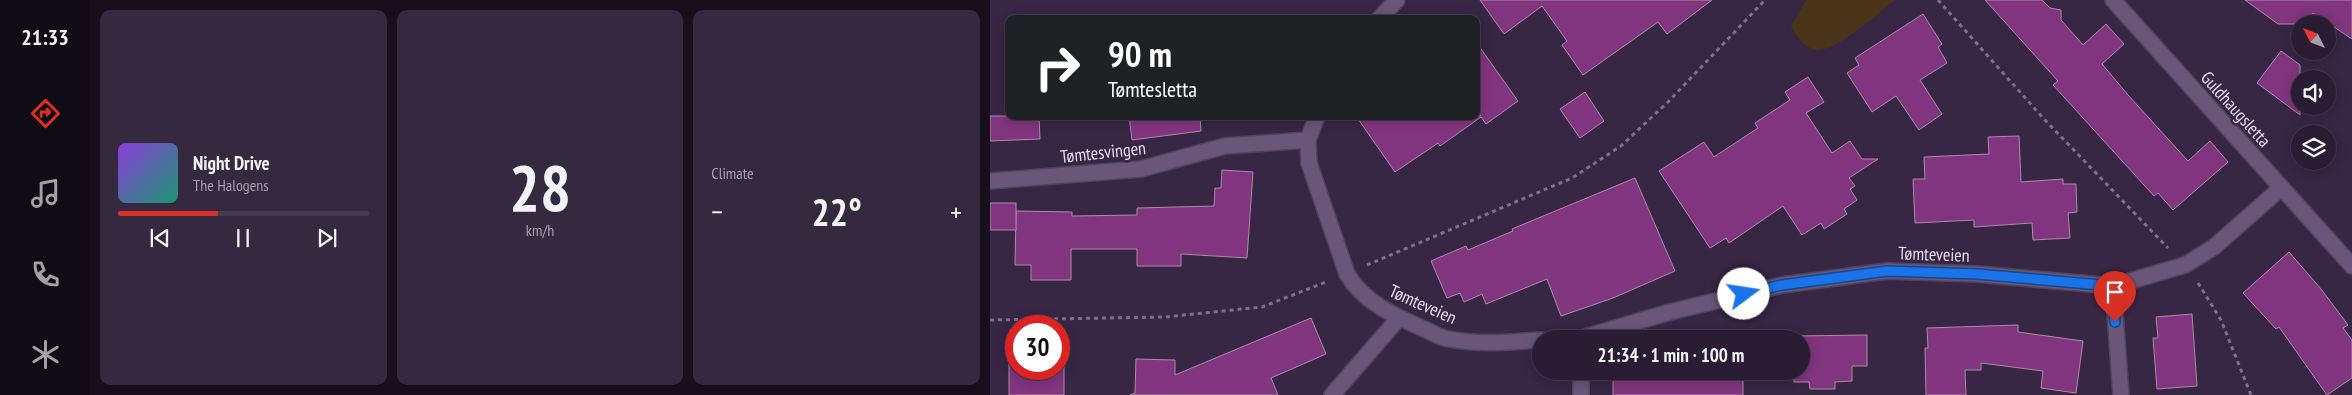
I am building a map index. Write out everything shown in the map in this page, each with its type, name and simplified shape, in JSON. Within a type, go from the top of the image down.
[{"type":"street","points":[[1383,15],[1397,0]]},
{"type":"street","name":"Guldhaugsletta","points":[[2113,0],[2352,266]]},
{"type":"street","name":"Tømteveien","points":[[1315,120],[1308,140],[1309,163],[1346,274],[1353,284],[1376,304],[1399,318],[1447,339],[1492,343],[1532,341]]},
{"type":"street","name":"Tømtesvingen","points":[[990,181],[1141,169],[1225,146],[1308,140]]},
{"type":"street","name":"Tømteveien","points":[[1609,330],[1670,312],[1782,285],[1887,271],[1977,274],[2112,286],[2185,264],[2214,247],[2281,188]]},
{"type":"street","points":[[2112,286],[2121,395]]},
{"type":"street","points":[[1332,395],[1399,318]]},
{"type":"street","points":[[1581,380],[1581,395]]},
{"type":"path","points":[[990,320],[1165,317],[1262,307],[1346,274],[1572,178],[1621,146],[1668,102],[1766,0]]},
{"type":"path","points":[[1938,0],[2044,119],[2185,264],[2221,320],[2251,395]]},
{"type":"shaded area","points":[[1806,0],[1895,0],[1868,22],[1834,45],[1816,50],[1804,44],[1791,26]]},
{"type":"building","points":[[1480,0],[1712,0],[1667,34],[1658,22],[1583,75],[1562,45],[1567,41],[1542,6],[1504,34]]},
{"type":"building","points":[[1985,0],[2042,0],[2050,8],[2061,10],[2061,20],[2083,45],[2106,24],[2124,44],[2102,64],[2128,95],[2188,161],[2210,141],[2228,162],[2173,210],[2158,193],[2154,196],[2053,85],[2058,81]]},
{"type":"building","points":[[2245,0],[2352,0],[2352,39],[2336,28],[2336,15],[2316,15],[2313,13],[2312,15],[2291,15],[2291,24],[2278,24]]},
{"type":"building","points":[[1923,14],[1942,44],[1938,47],[1947,63],[1920,80],[1942,114],[1919,130],[1896,96],[1872,112],[1847,73],[1859,65],[1855,58]]},
{"type":"building","points":[[1480,48],[1518,101],[1486,124],[1480,118]]},
{"type":"building","points":[[2281,51],[2300,65],[2300,70],[2291,70],[2291,108],[2257,83]]},
{"type":"building","points":[[1808,77],[1824,102],[1806,113],[1832,153],[1850,141],[1862,159],[1878,159],[1849,178],[1855,186],[1850,189],[1857,200],[1844,209],[1847,214],[1824,229],[1821,223],[1802,235],[1783,206],[1729,243],[1726,238],[1710,248],[1659,171],[1704,142],[1714,157],[1758,128],[1755,123],[1790,100],[1785,92]]},
{"type":"building","points":[[1585,92],[1604,121],[1580,138],[1560,109]]},
{"type":"building","points":[[990,116],[1005,116],[1005,120],[1039,120],[1040,139],[990,141]]},
{"type":"building","points":[[1130,120],[1200,120],[1201,131],[1132,140]]},
{"type":"building","points":[[1359,120],[1477,120],[1440,146],[1438,143],[1395,172]]},
{"type":"building","points":[[2019,136],[2021,182],[2063,179],[2063,184],[2076,184],[2077,212],[2068,213],[2070,238],[2033,240],[2032,223],[1974,227],[1974,220],[1915,223],[1913,179],[1925,179],[1924,157],[1989,154],[1988,137]]},
{"type":"building","points":[[1222,170],[1253,172],[1247,258],[1181,254],[1181,266],[1137,266],[1137,249],[1071,249],[1071,280],[1031,280],[1031,265],[1015,265],[1016,211],[1072,212],[1072,216],[1137,215],[1137,208],[1214,206],[1215,188],[1221,188]]},
{"type":"building","points":[[1635,178],[1675,271],[1613,298],[1561,316],[1547,279],[1486,304],[1482,294],[1464,302],[1460,293],[1447,298],[1431,261],[1466,246],[1468,250],[1513,231],[1512,229]]},
{"type":"building","points":[[990,203],[1016,203],[1016,230],[990,230]]},
{"type":"building","points":[[2289,252],[2321,289],[2348,325],[2343,328],[2352,340],[2352,378],[2327,395],[2279,327],[2276,329],[2243,293]]},
{"type":"building","points":[[2192,314],[2197,386],[2157,389],[2153,338],[2158,338],[2156,317]]},
{"type":"building","points":[[1311,318],[1326,354],[1271,378],[1278,395],[1130,395],[1135,393],[1136,359],[1175,360],[1175,375]]},
{"type":"building","points":[[2018,325],[2018,332],[2083,341],[2076,393],[2041,388],[2043,371],[1981,363],[1981,370],[1965,370],[1966,395],[1926,395],[1925,348],[1928,348],[1927,328]]},
{"type":"building","points":[[1867,335],[1867,366],[1852,366],[1852,381],[1835,382],[1835,389],[1810,389],[1809,382],[1794,382],[1794,380],[1810,380],[1810,336]]},
{"type":"building","points":[[1009,380],[1064,380],[1064,395],[1009,395]]},
{"type":"building","points":[[1613,380],[1743,380],[1743,395],[1613,395]]},
{"type":"route","points":[[1744,294],[1782,285],[1887,271],[1977,274],[2112,286],[2115,322]]}]
